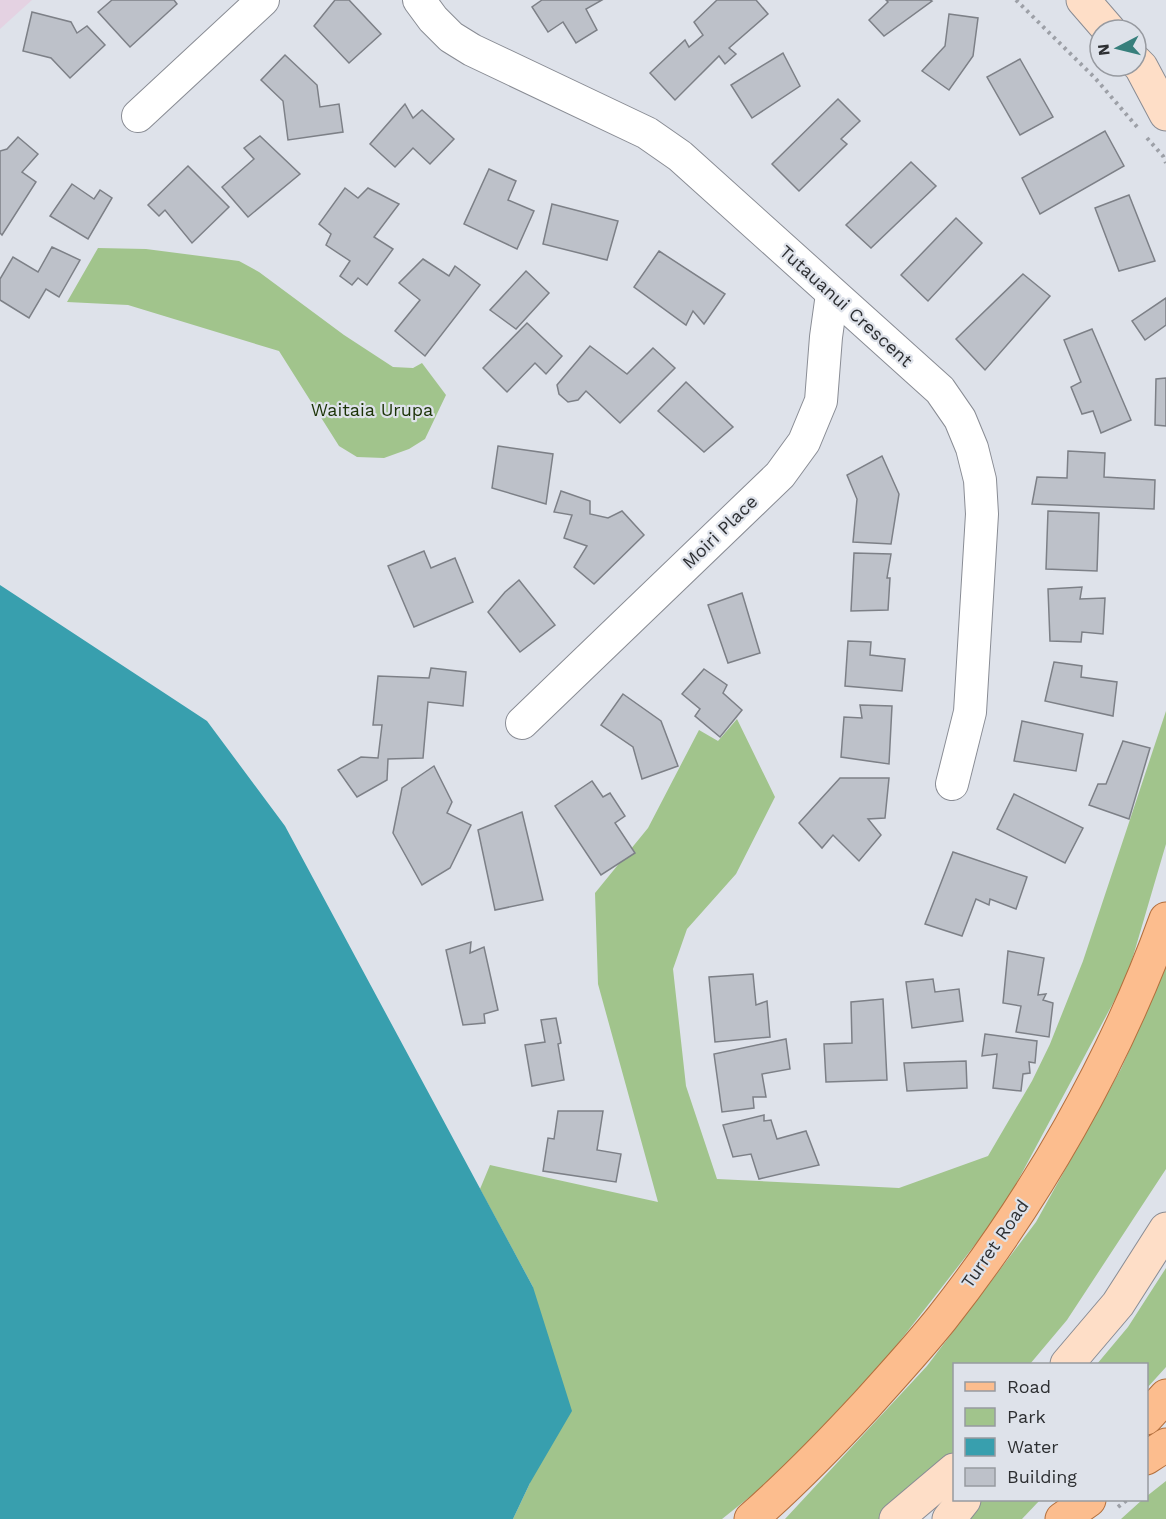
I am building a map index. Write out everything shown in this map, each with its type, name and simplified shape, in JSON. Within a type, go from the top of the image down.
[{"type":"main road","points":[[1083,0],[1099,18]]},
{"type":"main road","points":[[1148,69],[1166,114]]},
{"type":"main road","name":"Turret Road","points":[[751,1519],[780,1493],[889,1380],[941,1319],[987,1258],[1033,1190],[1101,1072],[1151,962],[1166,919]]},
{"type":"main road","points":[[1069,1363],[1118,1304],[1166,1229]]},
{"type":"main road","points":[[1148,1416],[1166,1396]]},
{"type":"main road","points":[[1148,1457],[1166,1445]]},
{"type":"main road","points":[[896,1519],[953,1471]]},
{"type":"main road","points":[[949,1519],[963,1501]]},
{"type":"main road","points":[[1045,1519],[1064,1501]]},
{"type":"main road","points":[[1062,1519],[1088,1501]]},
{"type":"street","points":[[138,116],[263,0]]},
{"type":"street","name":"Tutauanui Crescent","points":[[419,0],[433,19],[451,37],[472,50],[647,133],[680,156],[940,390],[960,419],[972,448],[980,480],[982,514],[970,712],[952,784]]},
{"type":"street","name":"Moiri Place","points":[[522,723],[780,475],[804,442],[821,401],[832,294]]},
{"type":"path","points":[[1016,0],[1095,78],[1163,156],[1166,163]]},
{"type":"shaded area","points":[[0,0],[32,0],[0,29]]},
{"type":"green space","name":"Waitaia Urupa","points":[[98,248],[146,249],[239,261],[259,272],[344,335],[393,367],[413,368],[422,363],[446,395],[425,439],[409,449],[384,458],[357,457],[339,446],[279,351],[128,305],[67,302]]},
{"type":"green space","points":[[1166,711],[1166,844],[1127,977],[1002,1210],[875,1373],[781,1472],[722,1519],[513,1519],[530,1483],[533,1287],[480,1189],[490,1165],[658,1202],[598,984],[595,893],[648,828],[699,730],[718,741],[737,719],[775,797],[736,874],[687,929],[673,969],[686,1086],[717,1179],[899,1188],[988,1156],[1032,1081],[1050,1044],[1083,961]]},
{"type":"green space","points":[[1166,967],[1166,1169],[1067,1320],[1031,1363],[953,1363],[953,1456],[881,1519],[785,1519],[927,1366],[1036,1222],[1121,1069]]},
{"type":"green space","points":[[1166,1268],[1166,1367],[1148,1387],[1148,1363],[1098,1363],[1128,1327]]},
{"type":"green space","points":[[1166,1481],[1166,1519],[1121,1519],[1141,1501],[1148,1501],[1148,1495]]},
{"type":"green space","points":[[981,1501],[1039,1501],[1022,1519],[964,1519]]},
{"type":"water","points":[[0,585],[207,721],[285,826],[533,1287],[572,1411],[530,1483],[513,1519],[0,1519]]},
{"type":"building","points":[[112,0],[174,0],[177,4],[130,47],[98,12]]},
{"type":"building","points":[[335,0],[349,0],[381,34],[349,63],[314,26]]},
{"type":"building","points":[[542,0],[602,0],[586,9],[597,30],[576,43],[563,22],[548,32],[532,7]]},
{"type":"building","points":[[717,0],[756,0],[768,14],[729,48],[736,54],[725,64],[719,56],[675,100],[650,73],[685,40],[689,47],[703,35],[694,22]]},
{"type":"building","points":[[886,0],[932,1],[884,36],[869,20],[888,2]]},
{"type":"building","points":[[32,12],[71,22],[77,33],[87,26],[105,45],[70,78],[51,58],[23,51]]},
{"type":"building","points":[[949,14],[978,18],[973,56],[949,90],[922,71],[945,46]]},
{"type":"building","points":[[783,53],[800,86],[752,118],[731,85]]},
{"type":"building","points":[[285,55],[317,85],[320,107],[339,104],[343,132],[288,140],[283,101],[261,80]]},
{"type":"building","points":[[1020,59],[1053,117],[1020,135],[987,77]]},
{"type":"building","points":[[838,99],[860,121],[841,139],[847,144],[799,191],[772,164]]},
{"type":"building","points":[[405,104],[413,118],[422,110],[454,139],[430,164],[413,148],[395,167],[370,144]]},
{"type":"building","points":[[1105,131],[1124,166],[1040,214],[1022,178]]},
{"type":"building","points":[[260,136],[300,174],[248,217],[222,187],[254,159],[244,148]]},
{"type":"building","points":[[18,137],[38,154],[22,172],[36,182],[2,235],[0,233],[0,151],[7,149]]},
{"type":"building","points":[[911,162],[936,186],[871,248],[846,225]]},
{"type":"building","points":[[188,166],[229,207],[192,243],[165,210],[159,216],[148,205]]},
{"type":"building","points":[[489,169],[516,181],[508,200],[534,211],[517,249],[464,224]]},
{"type":"building","points":[[72,184],[94,199],[100,190],[112,198],[88,239],[50,216]]},
{"type":"building","points":[[345,188],[358,198],[368,188],[399,204],[374,237],[393,249],[367,285],[358,278],[352,285],[340,276],[350,261],[326,245],[331,234],[319,224]]},
{"type":"building","points":[[1129,195],[1155,261],[1119,271],[1095,208]]},
{"type":"building","points":[[552,204],[618,221],[607,260],[543,244]]},
{"type":"building","points":[[956,218],[982,243],[928,301],[901,275]]},
{"type":"building","points":[[52,247],[80,260],[59,297],[46,289],[29,318],[0,300],[0,279],[13,257],[38,272]]},
{"type":"building","points":[[659,251],[725,294],[704,324],[693,311],[686,325],[634,287]]},
{"type":"building","points":[[423,259],[449,276],[455,266],[480,285],[425,356],[395,331],[420,300],[399,283]]},
{"type":"building","points":[[526,271],[549,293],[516,329],[490,310]]},
{"type":"building","points":[[1023,274],[1050,296],[985,370],[956,339]]},
{"type":"building","points":[[1166,298],[1166,325],[1145,340],[1132,321]]},
{"type":"building","points":[[527,323],[562,356],[546,374],[535,363],[507,392],[483,368]]},
{"type":"building","points":[[1092,329],[1131,420],[1101,433],[1093,411],[1082,414],[1071,387],[1081,382],[1064,340]]},
{"type":"building","points":[[590,346],[627,374],[653,348],[675,368],[620,423],[586,391],[578,400],[568,402],[559,394],[557,385]]},
{"type":"building","points":[[1166,378],[1166,426],[1155,425],[1156,379]]},
{"type":"building","points":[[686,382],[733,427],[704,452],[658,411]]},
{"type":"building","points":[[498,446],[553,454],[546,504],[492,488]]},
{"type":"building","points":[[1068,451],[1105,453],[1104,477],[1155,480],[1154,509],[1032,504],[1037,477],[1067,478]]},
{"type":"building","points":[[882,456],[899,494],[891,544],[853,542],[857,499],[847,475]]},
{"type":"building","points":[[561,491],[590,501],[590,514],[608,518],[622,511],[644,535],[594,584],[574,567],[587,546],[564,538],[572,515],[554,512]]},
{"type":"building","points":[[1048,511],[1099,513],[1097,571],[1046,569]]},
{"type":"building","points":[[424,551],[431,568],[455,558],[473,602],[414,627],[388,566]]},
{"type":"building","points":[[854,553],[891,554],[887,578],[890,578],[888,610],[851,611]]},
{"type":"building","points":[[519,580],[555,625],[520,652],[488,612]]},
{"type":"building","points":[[1082,587],[1080,599],[1105,598],[1103,634],[1082,632],[1081,642],[1050,641],[1048,589]]},
{"type":"building","points":[[742,593],[760,653],[728,663],[708,605]]},
{"type":"building","points":[[848,641],[871,642],[870,655],[905,659],[902,691],[845,686]]},
{"type":"building","points":[[1054,662],[1082,666],[1081,677],[1117,682],[1113,716],[1045,701]]},
{"type":"building","points":[[431,668],[466,672],[463,706],[428,702],[423,758],[388,759],[387,780],[357,797],[338,770],[361,757],[378,758],[382,725],[373,725],[378,676],[429,678]]},
{"type":"building","points":[[704,669],[727,685],[723,693],[742,710],[720,737],[695,716],[700,709],[682,694]]},
{"type":"building","points":[[623,694],[661,721],[678,766],[642,779],[633,747],[601,725]]},
{"type":"building","points":[[860,705],[892,706],[889,764],[841,757],[844,717],[862,718]]},
{"type":"building","points":[[1022,721],[1083,734],[1076,771],[1014,761]]},
{"type":"building","points":[[1123,741],[1150,748],[1129,819],[1089,805],[1098,784],[1106,784]]},
{"type":"building","points":[[434,766],[452,802],[447,813],[471,825],[450,868],[422,885],[393,833],[402,788]]},
{"type":"building","points":[[840,778],[889,778],[885,818],[868,819],[881,835],[859,861],[833,835],[822,848],[799,823]]},
{"type":"building","points":[[592,781],[603,797],[610,793],[625,816],[615,823],[635,853],[601,875],[555,806]]},
{"type":"building","points":[[1014,794],[1083,828],[1065,863],[997,829]]},
{"type":"building","points":[[522,812],[543,900],[495,910],[478,830]]},
{"type":"building","points":[[953,852],[1027,877],[1016,909],[990,899],[989,905],[976,899],[962,936],[925,924]]},
{"type":"building","points":[[471,942],[470,953],[484,947],[498,1010],[484,1014],[485,1023],[463,1025],[446,950]]},
{"type":"building","points":[[1008,951],[1044,958],[1038,995],[1046,994],[1043,1000],[1053,1003],[1049,1037],[1016,1032],[1021,1006],[1003,1003]]},
{"type":"building","points":[[753,974],[756,1005],[767,1001],[770,1037],[715,1042],[709,977]]},
{"type":"building","points":[[933,979],[935,992],[959,989],[963,1021],[912,1028],[906,982]]},
{"type":"building","points":[[883,999],[887,1080],[826,1082],[824,1044],[852,1043],[851,1002]]},
{"type":"building","points":[[556,1018],[564,1080],[532,1086],[525,1045],[545,1042],[541,1020]]},
{"type":"building","points":[[985,1034],[1037,1041],[1035,1063],[1029,1062],[1030,1073],[1023,1074],[1021,1091],[993,1088],[997,1054],[982,1056]]},
{"type":"building","points":[[786,1039],[790,1069],[762,1074],[766,1097],[753,1097],[754,1108],[722,1112],[714,1054]]},
{"type":"building","points":[[966,1061],[967,1088],[907,1091],[904,1063]]},
{"type":"building","points":[[558,1111],[603,1111],[597,1150],[621,1154],[616,1182],[543,1171],[548,1138],[554,1139]]},
{"type":"building","points":[[764,1115],[764,1121],[771,1120],[777,1139],[806,1131],[819,1165],[759,1179],[751,1154],[733,1157],[723,1125]]}]
